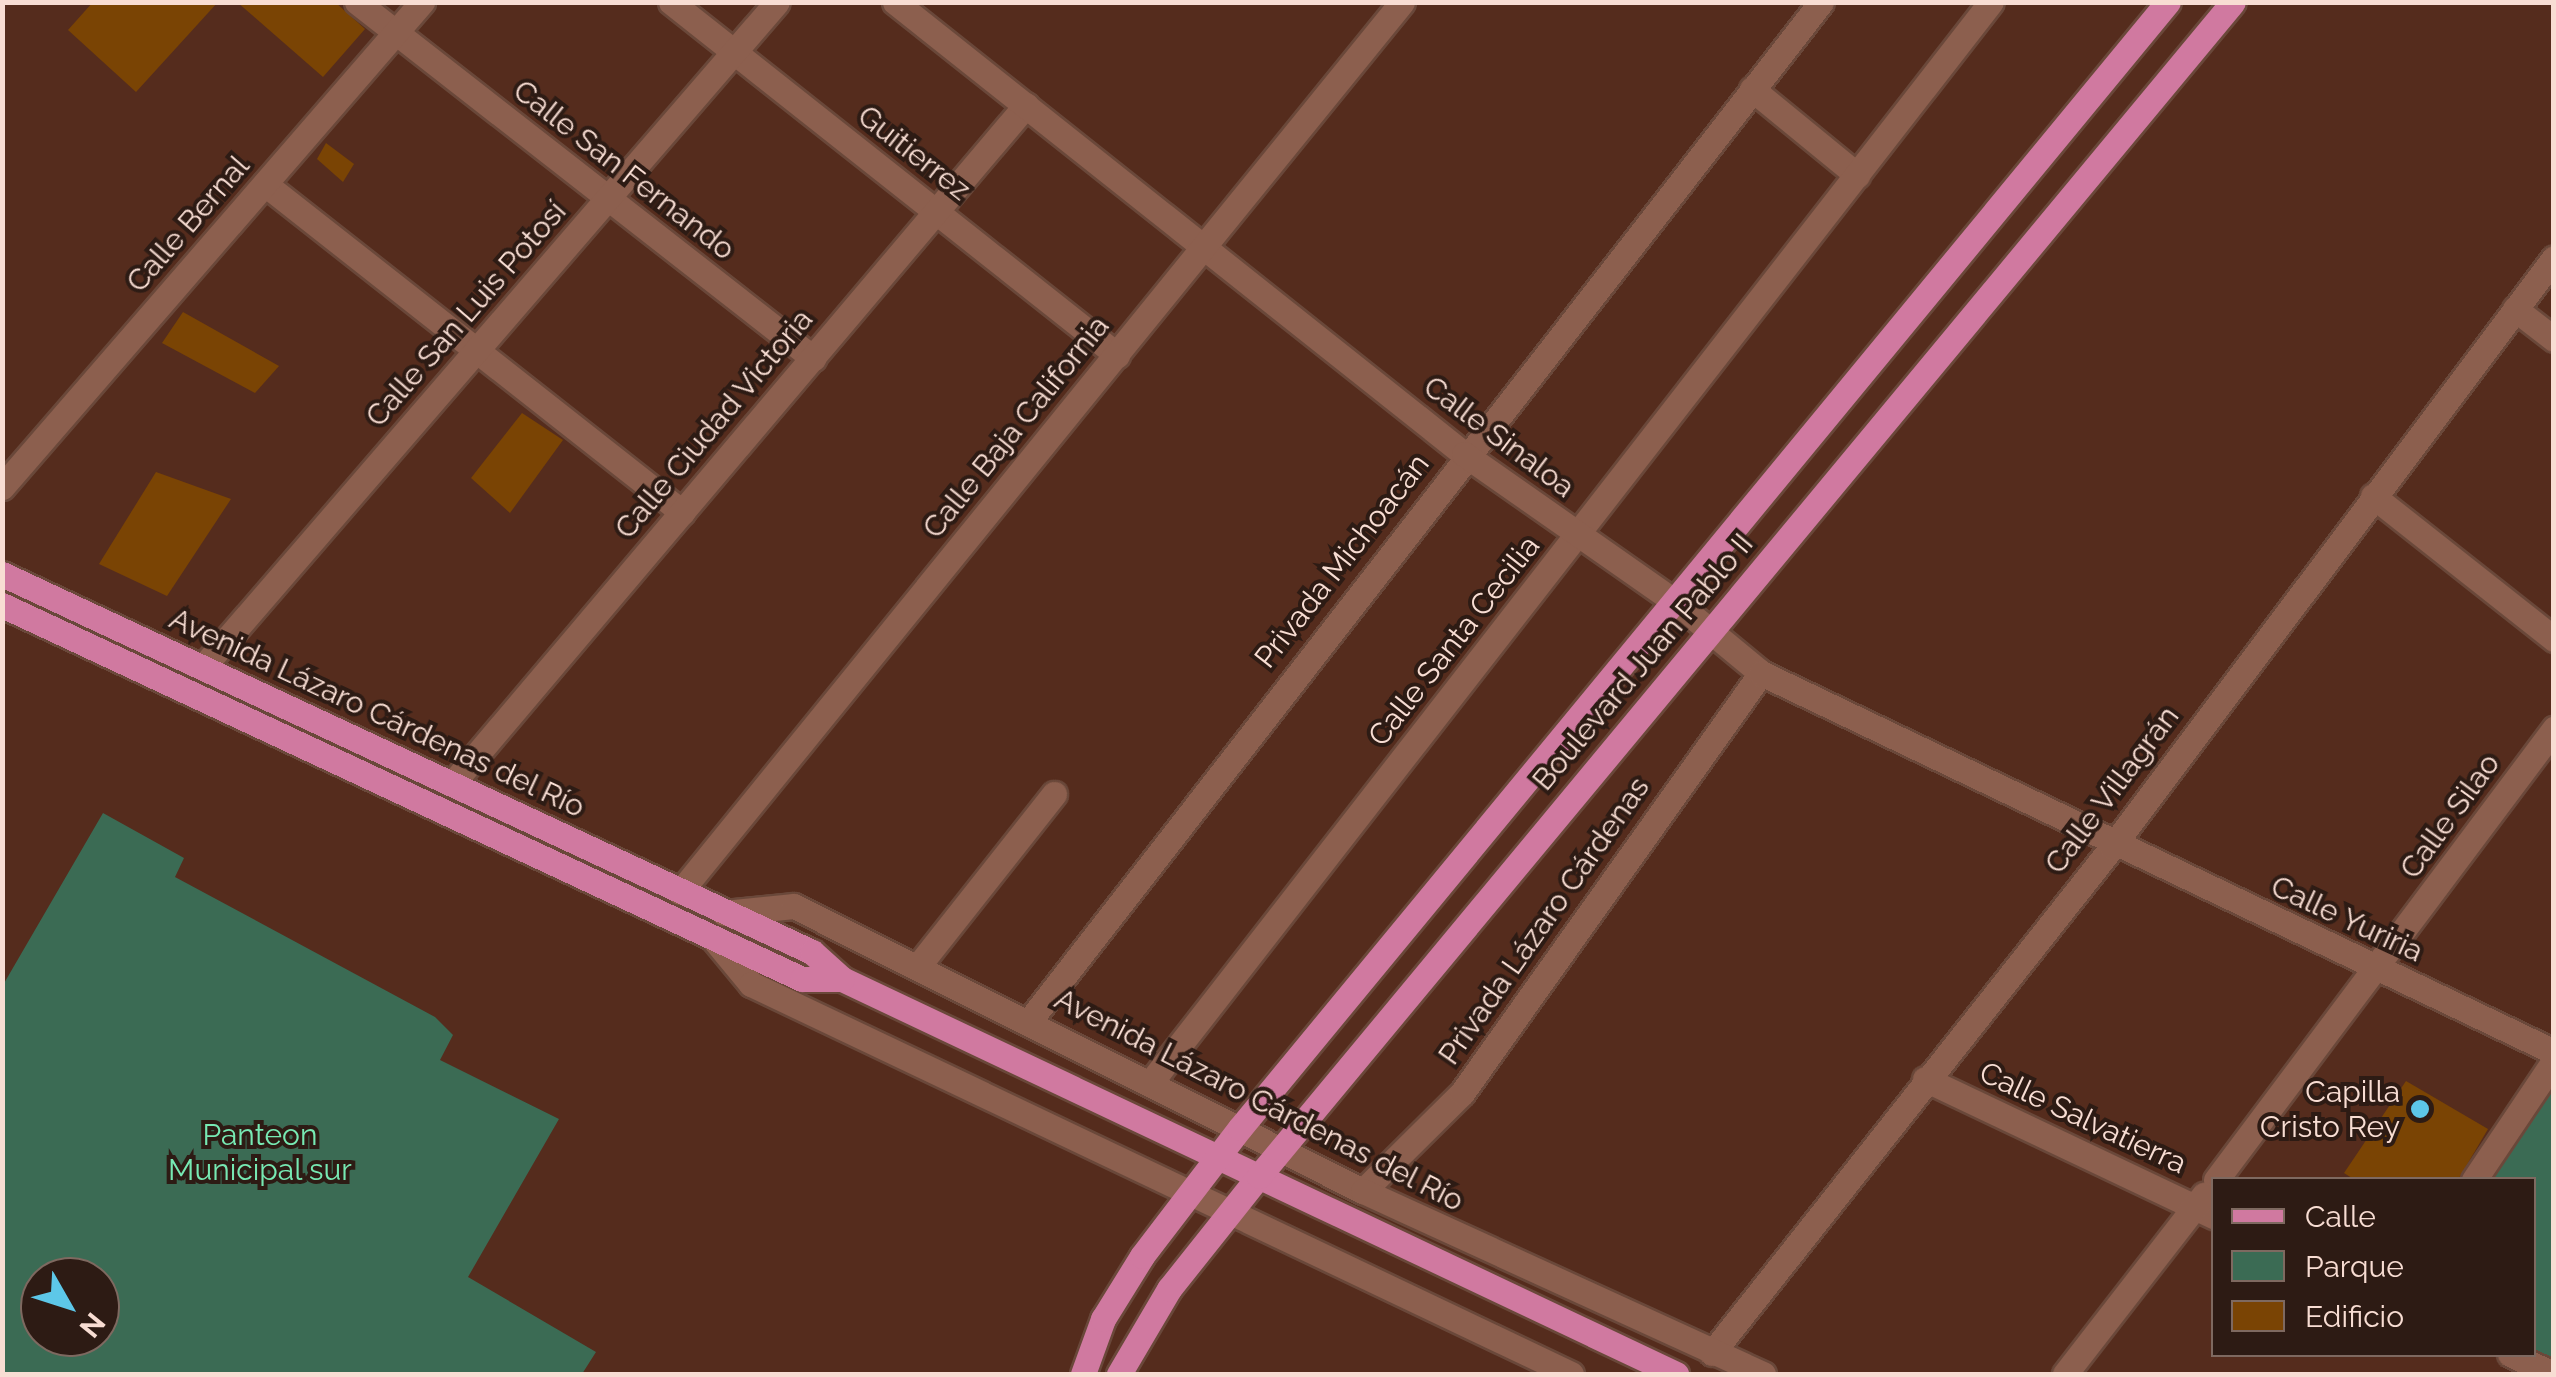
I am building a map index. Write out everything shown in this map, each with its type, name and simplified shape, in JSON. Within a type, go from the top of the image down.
[{"type":"main road","name":"Boulevard Juan Pablo II","points":[[1083,1374],[1103,1319],[1188,1194],[1240,1128],[2168,2]]},
{"type":"main road","name":"Boulevard Juan Pablo II","points":[[1119,1374],[1169,1290],[1259,1176],[2233,2]]},
{"type":"main road","name":"Avenida Lázaro Cárdenas del Río","points":[[2,574],[812,952],[842,979],[1676,1374]]},
{"type":"main road","name":"Avenida Lázaro Cárdenas del Río","points":[[2,605],[802,980],[842,979]]},
{"type":"street","name":"Calle San Fernando","points":[[357,2],[813,358]]},
{"type":"street","name":"Calle Bernal","points":[[2,487],[422,2]]},
{"type":"street","name":"Guitierrez","points":[[671,2],[1117,355]]},
{"type":"street","name":"Calle San Luis Potosí","points":[[203,667],[777,2]]},
{"type":"street","name":"Calle Baja California","points":[[680,892],[1402,2]]},
{"type":"street","name":"Privada Michoacán","points":[[1030,1020],[1464,454],[1820,2]]},
{"type":"street","name":"Calle Santa Cecilia","points":[[1152,1082],[1991,2]]},
{"type":"street","name":"Calle Sinaloa","points":[[898,3],[1464,454],[1674,601],[1761,674],[2112,847]]},
{"type":"street","points":[[1752,89],[1856,176]]},
{"type":"street","name":"Calle Ciudad Victoria","points":[[452,784],[1026,106]]},
{"type":"street","points":[[265,184],[682,512]]},
{"type":"street","name":"Calle Villagrán","points":[[1712,1353],[1924,1078],[2112,847],[2554,258]]},
{"type":"street","points":[[2515,308],[2554,339]]},
{"type":"street","points":[[2373,496],[2554,639]]},
{"type":"street","name":"Privada Lázaro Cárdenas","points":[[1363,1192],[1462,1092],[1761,674]]},
{"type":"street","name":"Calle Silao","points":[[2218,1177],[2379,968],[2554,729]]},
{"type":"street","points":[[920,965],[1054,794]]},
{"type":"street","name":"Calle Yuriria","points":[[2112,847],[2554,1052]]},
{"type":"street","name":"Avenida Lázaro Cárdenas del Río","points":[[724,913],[794,906],[1030,1020],[1363,1192],[1762,1374]]},
{"type":"street","name":"Avenida Lázaro Cárdenas del Río","points":[[713,938],[751,984],[1570,1374]]},
{"type":"street","points":[[2476,1177],[2554,1062]]},
{"type":"street","name":"Calle Salvatierra","points":[[1924,1078],[2204,1212]]},
{"type":"street","name":"Calle Silao","points":[[2064,1374],[2204,1212]]},
{"type":"street","points":[[2516,1357],[2553,1374]]},
{"type":"green space","name":"Panteon Municipal sur","points":[[103,813],[184,858],[175,877],[435,1017],[453,1035],[440,1060],[559,1119],[468,1277],[596,1352],[582,1374],[3,1374],[3,985]]},
{"type":"green space","points":[[2553,1061],[2553,1374],[2536,1356],[2536,1177],[2472,1177]]},
{"type":"building","points":[[93,2],[218,2],[136,92],[68,30]]},
{"type":"building","points":[[237,2],[335,2],[365,29],[323,77]]},
{"type":"building","points":[[326,143],[354,164],[343,182],[317,159]]},
{"type":"building","points":[[183,312],[279,366],[255,393],[162,343]]},
{"type":"building","points":[[522,413],[563,440],[510,513],[471,478]]},
{"type":"building","points":[[156,472],[231,499],[167,596],[99,564]]},
{"type":"building","name":"Capilla Cristo Rey","points":[[2406,1081],[2488,1129],[2460,1177],[2350,1177],[2344,1173]]},
{"type":"place","name":"Capilla Cristo Rey","points":[[2420,1109]]}]
